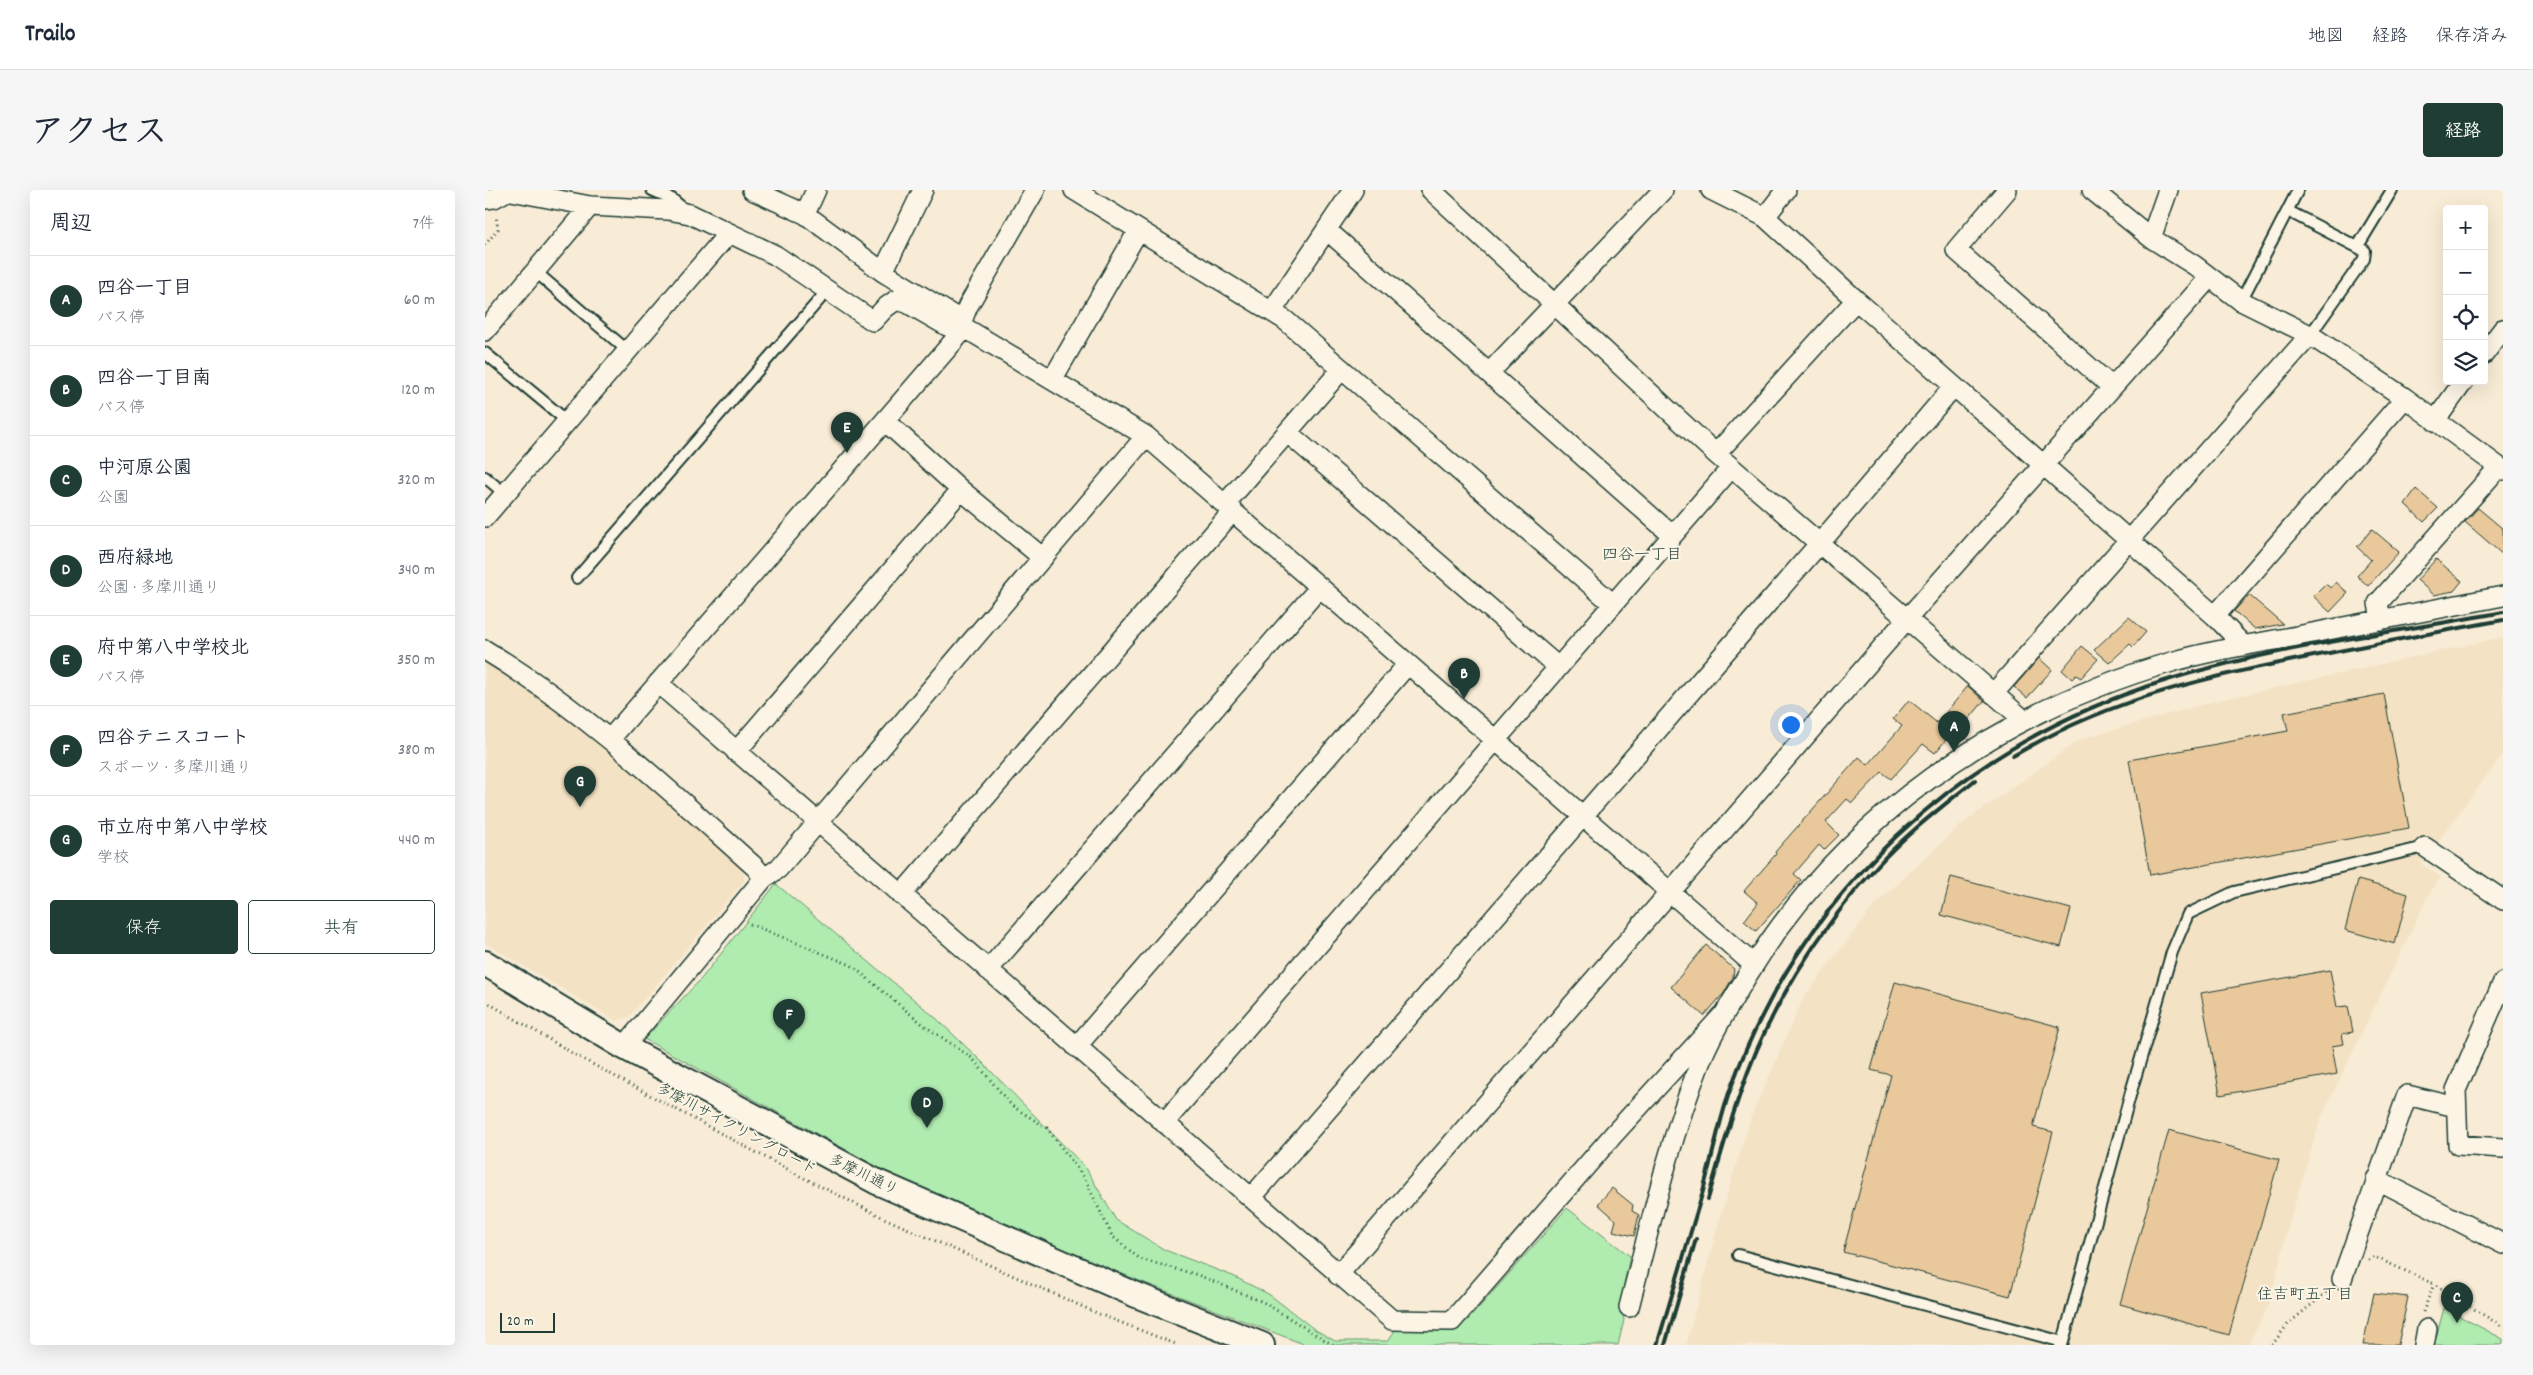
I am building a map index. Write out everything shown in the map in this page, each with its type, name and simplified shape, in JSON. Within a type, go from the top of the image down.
[{"type":"street","points":[[753,190],[805,214],[883,272],[963,324],[1052,380],[1147,436],[1754,965]]},
{"type":"street","points":[[805,214],[816,190]]},
{"type":"street","points":[[883,272],[923,190]]},
{"type":"street","points":[[611,739],[885,421],[963,324],[968,306],[1035,190]]},
{"type":"street","points":[[1073,190],[1272,311],[1342,369],[1613,604]]},
{"type":"street","points":[[1272,311],[1353,190]]},
{"type":"street","points":[[1431,190],[1715,454],[1821,543],[1906,620],[2024,720]]},
{"type":"street","points":[[1489,373],[1553,303],[1663,190]]},
{"type":"street","points":[[1711,190],[1765,217],[1856,300],[2215,616],[2244,646]]},
{"type":"street","points":[[1765,217],[1786,190]]},
{"type":"street","points":[[2007,190],[1956,250],[2112,387]]},
{"type":"street","points":[[2092,190],[2151,238],[2194,265],[2241,301],[2310,335],[2405,398],[2501,468],[2378,603],[2381,620]]},
{"type":"street","points":[[2151,238],[2168,190]]},
{"type":"street","points":[[500,194],[590,206],[668,210],[690,214],[728,234],[775,255],[873,322],[885,308],[896,300],[907,303],[947,326],[963,324]]},
{"type":"street","points":[[485,331],[590,206]]},
{"type":"street","points":[[1052,380],[1138,231]]},
{"type":"street","points":[[1327,231],[1672,535]]},
{"type":"street","points":[[485,517],[728,234]]},
{"type":"street","points":[[1338,1275],[1906,620],[2209,278]]},
{"type":"street","points":[[1715,454],[1856,300]]},
{"type":"street","points":[[2488,349],[2503,328]]},
{"type":"street","points":[[1993,694],[2310,335]]},
{"type":"street","points":[[901,895],[1229,508],[1288,432],[1342,369]]},
{"type":"street","points":[[2435,421],[2461,385]]},
{"type":"street","points":[[1251,1198],[1821,543],[1955,386]]},
{"type":"street","points":[[2215,616],[2405,398]]},
{"type":"street","points":[[885,421],[961,490],[1043,558]]},
{"type":"street","points":[[1288,432],[1558,667]]},
{"type":"street","points":[[624,1047],[764,878],[778,869],[1147,436]]},
{"type":"street","points":[[1164,1123],[1731,468]]},
{"type":"street","points":[[736,752],[961,490]]},
{"type":"street","points":[[988,970],[1320,587]]},
{"type":"street","points":[[1629,1307],[1655,1208],[1685,1106],[1700,1062],[1722,1016],[1792,910],[1831,863],[1900,799],[1952,762],[2024,720],[2121,678],[2177,661],[2244,646],[2503,596]]},
{"type":"street","points":[[485,650],[508,664],[611,739],[755,867],[764,878]]},
{"type":"street","points":[[1076,1047],[1409,664]]},
{"type":"street","points":[[658,683],[1392,1320],[1451,1321],[1614,1134],[1722,1016]]},
{"type":"street","points":[[2425,848],[2503,900]]},
{"type":"street","name":"多摩川通り","points":[[485,963],[624,1047],[877,1182],[1134,1294],[1262,1345]]},
{"type":"street","points":[[2503,982],[2456,1090],[2458,1146],[2503,1148]]},
{"type":"street","points":[[2342,1279],[2407,1094],[2456,1107]]},
{"type":"street","points":[[2376,1179],[2503,1244]]},
{"type":"lane","points":[[652,190],[672,199],[690,214]]},
{"type":"lane","points":[[2241,301],[2298,190]]},
{"type":"lane","points":[[2358,246],[2392,190]]},
{"type":"lane","points":[[2288,211],[2365,251],[2365,259],[2310,335]]},
{"type":"lane","points":[[536,272],[629,351]]},
{"type":"lane","points":[[577,578],[827,291]]},
{"type":"lane","points":[[485,353],[567,421]]},
{"type":"lane","points":[[485,477],[505,494]]},
{"type":"lane","points":[[1738,1255],[2061,1343],[2172,952],[2188,914],[2234,892],[2425,848]]},
{"type":"path","points":[[485,245],[499,229],[500,194]]},
{"type":"path","points":[[732,918],[851,965],[925,1026],[972,1058],[1012,1106],[1047,1128],[1085,1179],[1112,1236],[1140,1259],[1197,1275],[1263,1302],[1333,1345]]},
{"type":"path","name":"多摩川サイクリングロード","points":[[485,1001],[579,1057],[800,1176],[884,1218],[1090,1310],[1178,1345]]},
{"type":"path","points":[[2273,1345],[2288,1324],[2356,1266],[2375,1257],[2434,1284],[2503,1327]]},
{"type":"path","points":[[2426,1337],[2422,1316],[2434,1284]]},
{"type":"shaded area","points":[[2503,637],[2503,754],[2421,864],[2441,877],[2429,894],[2321,1118],[2291,1216],[2268,1307],[2248,1345],[1686,1345],[1721,1214],[1751,1117],[1804,997],[1874,906],[1959,826],[2081,739],[2211,702]]},
{"type":"shaded area","points":[[485,658],[608,747],[744,868],[744,881],[629,1017],[616,1021],[485,943]]},
{"type":"green space","points":[[776,884],[936,1018],[1086,1168],[1116,1220],[1165,1250],[1233,1276],[1270,1295],[1314,1329],[1335,1341],[1388,1341],[1397,1327],[1453,1328],[1468,1320],[1567,1208],[1630,1256],[1620,1303],[1624,1320],[1618,1345],[1306,1345],[1106,1268],[883,1170],[644,1039],[701,979]]},
{"type":"green space","points":[[2444,1308],[2503,1339],[2503,1345],[2434,1345]]},
{"type":"building","points":[[2416,489],[2438,508],[2424,522],[2405,504]]},
{"type":"building","points":[[2478,508],[2503,529],[2503,555],[2465,522]]},
{"type":"building","points":[[2372,529],[2399,552],[2368,586],[2357,576],[2371,560],[2357,547]]},
{"type":"building","points":[[2436,559],[2462,581],[2454,591],[2434,595],[2417,580]]},
{"type":"building","points":[[2336,582],[2348,593],[2330,612],[2313,596],[2325,584],[2331,588]]},
{"type":"building","points":[[2249,595],[2283,624],[2255,629],[2234,611]]},
{"type":"building","points":[[2129,617],[2146,632],[2133,647],[2130,644],[2109,663],[2094,650]]},
{"type":"building","points":[[2082,646],[2098,659],[2081,678],[2076,675],[2072,679],[2062,670]]},
{"type":"building","points":[[2039,658],[2052,670],[2027,698],[2014,687]]},
{"type":"building","points":[[1968,686],[1984,701],[1959,731],[1956,728],[1935,753],[1923,744],[1891,779],[1882,772],[1852,803],[1847,799],[1826,822],[1839,835],[1824,850],[1819,845],[1794,874],[1801,880],[1756,931],[1744,921],[1758,903],[1744,891],[1776,854],[1775,852],[1859,757],[1868,765],[1902,726],[1893,719],[1909,700],[1937,723]]},
{"type":"building","points":[[2384,694],[2409,828],[2150,875],[2129,760],[2288,731],[2284,713]]},
{"type":"building","points":[[1951,877],[2071,909],[2061,947],[1941,915]]},
{"type":"building","points":[[2358,880],[2408,894],[2395,944],[2345,930]]},
{"type":"building","points":[[1706,945],[1734,969],[1733,977],[1724,993],[1704,1016],[1671,987]]},
{"type":"building","points":[[2330,970],[2337,1007],[2348,1006],[2353,1032],[2342,1034],[2344,1044],[2332,1046],[2337,1074],[2220,1095],[2201,993]]},
{"type":"building","points":[[1895,982],[2060,1027],[2033,1127],[2053,1132],[2010,1296],[1843,1252],[1891,1075],[1871,1070]]},
{"type":"building","points":[[2169,1130],[2279,1160],[2229,1335],[2120,1304]]},
{"type":"building","points":[[1612,1188],[1633,1205],[1632,1211],[1639,1215],[1634,1236],[1613,1231],[1616,1220],[1598,1204]]},
{"type":"building","points":[[2374,1293],[2408,1297],[2398,1345],[2363,1345]]},
{"type":"railway","points":[[1657,1345],[1703,1191],[1726,1102],[1761,1019],[1799,952],[1844,891],[1896,836],[1954,788],[2018,745],[2086,710],[2158,683],[2243,660],[2329,642],[2503,612]]},
{"type":"railway","points":[[2013,756],[2088,718],[2125,704],[2202,680],[2283,662],[2503,620]]},
{"type":"railway","points":[[1708,1199],[1731,1120],[1752,1063],[1765,1032],[1797,972],[1835,916],[1889,853],[1937,810],[1975,780]]},
{"type":"railway","points":[[1665,1345],[1696,1239]]},
{"type":"place","name":"府中第八中学校北","points":[[847,453]]},
{"type":"place","name":"四谷一丁目南","points":[[1464,699]]},
{"type":"place","name":"四谷一丁目","points":[[1954,752]]},
{"type":"place","name":"市立府中第八中学校","points":[[580,807]]},
{"type":"place","name":"四谷テニスコート","points":[[789,1040]]},
{"type":"place","name":"西府緑地","points":[[927,1128]]},
{"type":"place","name":"中河原公園","points":[[2457,1323]]},
{"type":"district","name":"四谷一丁目","points":[[1642,553]]},
{"type":"district","name":"住吉町五丁目","points":[[2305,1293]]}]
